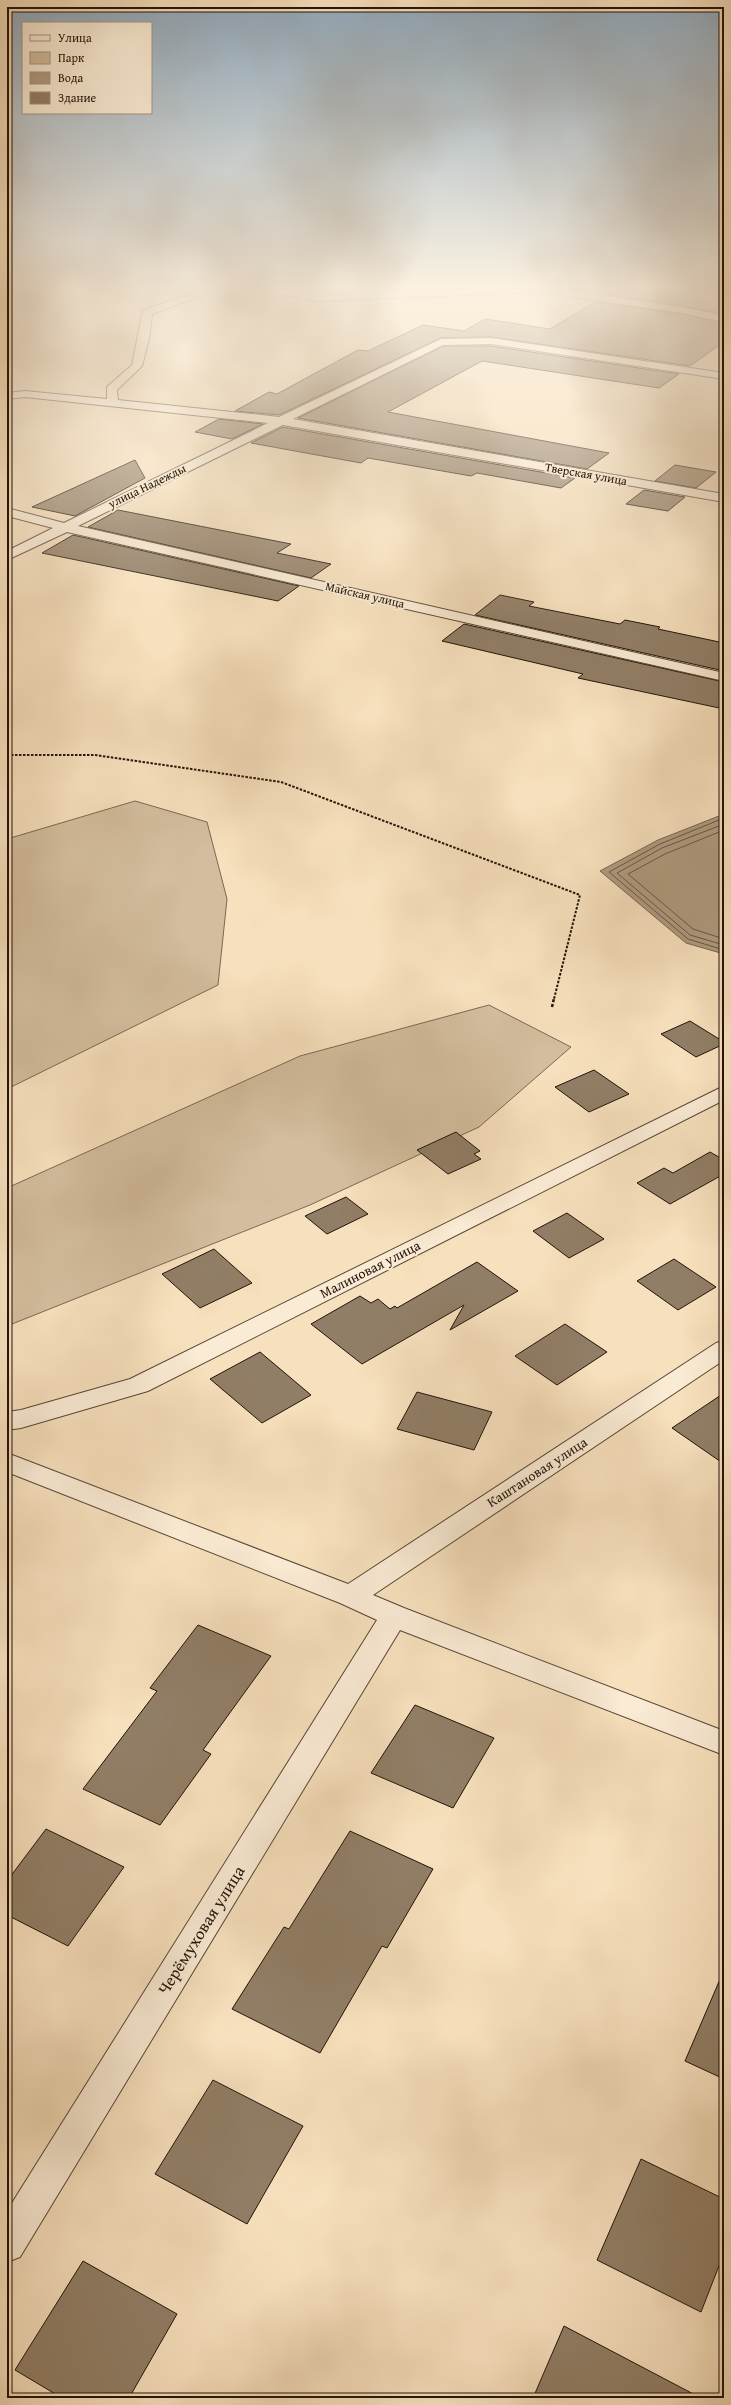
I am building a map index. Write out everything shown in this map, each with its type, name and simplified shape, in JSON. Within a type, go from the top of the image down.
[{"type":"street","name":"Тверская улица","points":[[96,401],[282,421],[724,498]]},
{"type":"street","name":"улица Надежды","points":[[7,556],[322,401]]},
{"type":"street","name":"Майская улица","points":[[7,512],[64,527],[724,677]]},
{"type":"street","name":"Малиновая улица","points":[[7,1421],[21,1419],[139,1385],[724,1092]]},
{"type":"street","name":"Каштановая улица","points":[[350,1596],[724,1349]]},
{"type":"street","points":[[7,1462],[350,1596],[394,1616],[724,1743]]},
{"type":"street","name":"Черёмуховая улица","points":[[7,2244],[394,1616]]},
{"type":"path","points":[[7,755],[95,755],[281,782],[580,895],[552,1007]]},
{"type":"green space","points":[[135,801],[207,822],[227,899],[218,985],[7,1089],[7,839]]},
{"type":"green space","points":[[489,1005],[571,1047],[479,1127],[310,1205],[7,1326],[7,1188],[300,1056]]},
{"type":"water","points":[[724,814],[724,954],[686,943],[600,871],[658,840]]},
{"type":"building","points":[[252,401],[308,401],[279,415],[235,411]]},
{"type":"building","points":[[332,401],[408,401],[388,412],[609,453],[587,469],[298,418]]},
{"type":"building","points":[[219,419],[263,424],[232,439],[195,432]]},
{"type":"building","points":[[283,427],[575,478],[561,488],[477,473],[471,476],[368,458],[361,463],[251,443]]},
{"type":"building","points":[[135,460],[145,478],[75,516],[32,507]]},
{"type":"building","points":[[675,465],[716,472],[696,488],[655,481]]},
{"type":"building","points":[[644,490],[685,497],[668,511],[626,504]]},
{"type":"building","points":[[118,510],[291,544],[277,553],[331,564],[311,578],[88,527]]},
{"type":"building","points":[[73,535],[299,586],[278,601],[42,553]]},
{"type":"building","points":[[500,595],[534,602],[529,606],[620,624],[625,620],[660,627],[658,629],[724,643],[724,671],[475,615]]},
{"type":"building","points":[[464,624],[724,682],[724,709],[578,678],[583,674],[442,641]]},
{"type":"building","points":[[690,1021],[724,1042],[724,1044],[696,1057],[661,1034]]},
{"type":"building","points":[[594,1070],[629,1094],[589,1112],[555,1087]]},
{"type":"building","points":[[456,1132],[480,1151],[474,1154],[481,1159],[448,1174],[417,1150]]},
{"type":"building","points":[[710,1152],[724,1160],[724,1174],[670,1204],[637,1183],[664,1168],[673,1173]]},
{"type":"building","points":[[346,1197],[368,1214],[327,1234],[305,1216]]},
{"type":"building","points":[[567,1213],[604,1239],[569,1258],[533,1231]]},
{"type":"building","points":[[214,1249],[252,1283],[200,1308],[162,1274]]},
{"type":"building","points":[[674,1259],[716,1287],[678,1310],[637,1281]]},
{"type":"building","points":[[477,1262],[518,1291],[450,1330],[464,1305],[362,1364],[311,1324],[360,1296],[371,1303],[378,1299],[390,1309],[395,1306],[397,1308]]},
{"type":"building","points":[[565,1324],[607,1352],[557,1385],[515,1356]]},
{"type":"building","points":[[260,1352],[311,1395],[262,1423],[210,1379]]},
{"type":"building","points":[[417,1392],[492,1412],[474,1450],[397,1429]]},
{"type":"building","points":[[724,1393],[724,1464],[672,1428]]},
{"type":"building","points":[[198,1625],[271,1656],[203,1750],[211,1754],[160,1825],[83,1789],[157,1691],[150,1688]]},
{"type":"building","points":[[415,1705],[494,1738],[453,1808],[371,1773]]},
{"type":"building","points":[[46,1829],[124,1867],[68,1946],[7,1915],[7,1881]]},
{"type":"building","points":[[350,1831],[433,1869],[387,1948],[382,1946],[320,2053],[232,2009],[284,1927],[289,1929]]},
{"type":"building","points":[[724,1970],[724,2079],[685,2061]]},
{"type":"building","points":[[213,2080],[303,2126],[247,2224],[155,2174]]},
{"type":"building","points":[[641,2159],[724,2199],[724,2253],[701,2312],[597,2260]]},
{"type":"building","points":[[83,2261],[177,2314],[129,2398],[62,2398],[15,2370]]},
{"type":"building","points":[[564,2326],[701,2398],[533,2398]]}]
